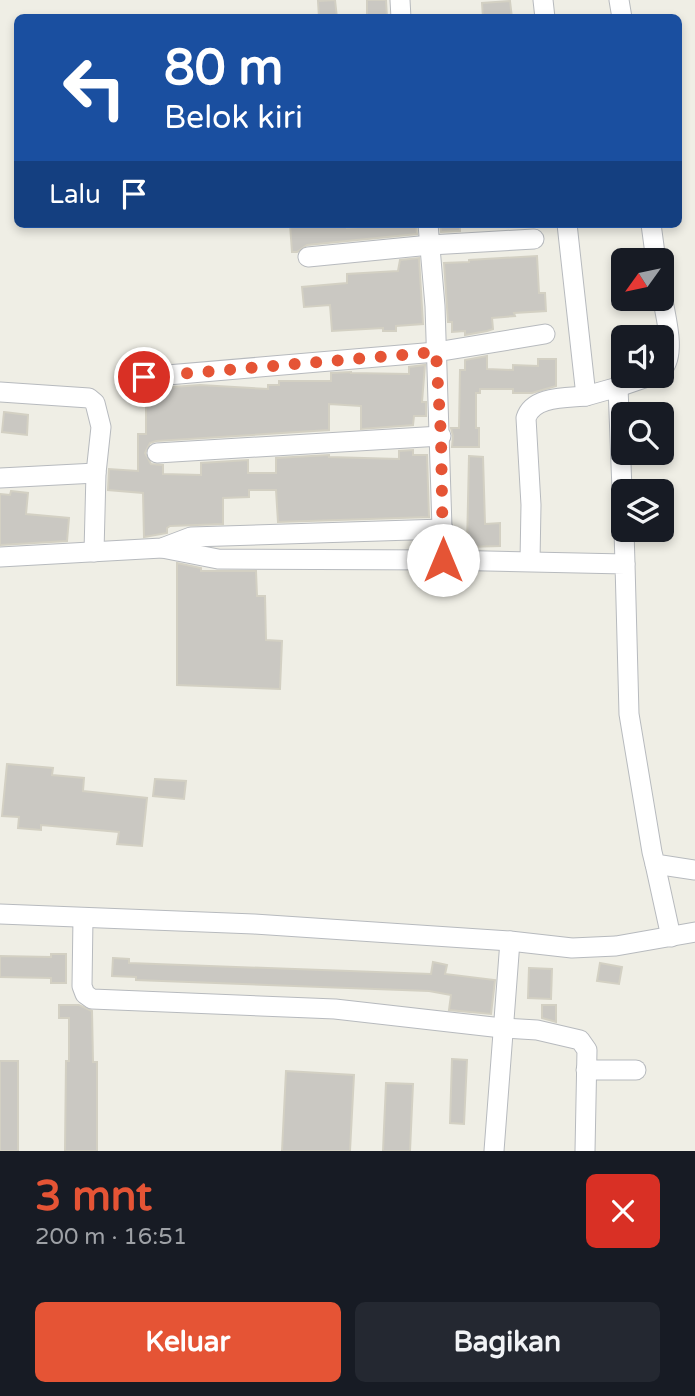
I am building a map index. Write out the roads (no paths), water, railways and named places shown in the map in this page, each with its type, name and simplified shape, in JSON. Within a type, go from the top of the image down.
[{"type":"street","points":[[428,228],[441,436],[443,560]]},
{"type":"street","points":[[567,228],[586,396]]},
{"type":"street","points":[[652,228],[654,248]]},
{"type":"street","points":[[308,257],[430,245],[534,239]]},
{"type":"street","points":[[144,377],[436,352],[545,334]]},
{"type":"street","points":[[530,561],[528,411],[547,401],[586,396],[614,388]]},
{"type":"street","points":[[618,388],[622,479]]},
{"type":"street","points":[[0,392],[89,398],[95,403],[101,428],[96,473],[94,552]]},
{"type":"street","points":[[157,453],[441,436]]},
{"type":"street","points":[[0,478],[96,473]]},
{"type":"street","points":[[162,548],[191,537],[443,529]]},
{"type":"street","points":[[624,542],[629,714],[671,937]]},
{"type":"street","points":[[0,557],[162,548],[218,559],[625,564]]},
{"type":"street","points":[[655,863],[695,870]]},
{"type":"street","points":[[0,915],[254,924],[510,941],[572,948],[616,946],[695,932]]},
{"type":"street","points":[[83,918],[82,986],[85,994],[92,999],[335,1009],[537,1030],[580,1040],[587,1050],[586,1151]]},
{"type":"street","points":[[494,1151],[510,941]]},
{"type":"street","points":[[586,1070],[636,1070]]}]
